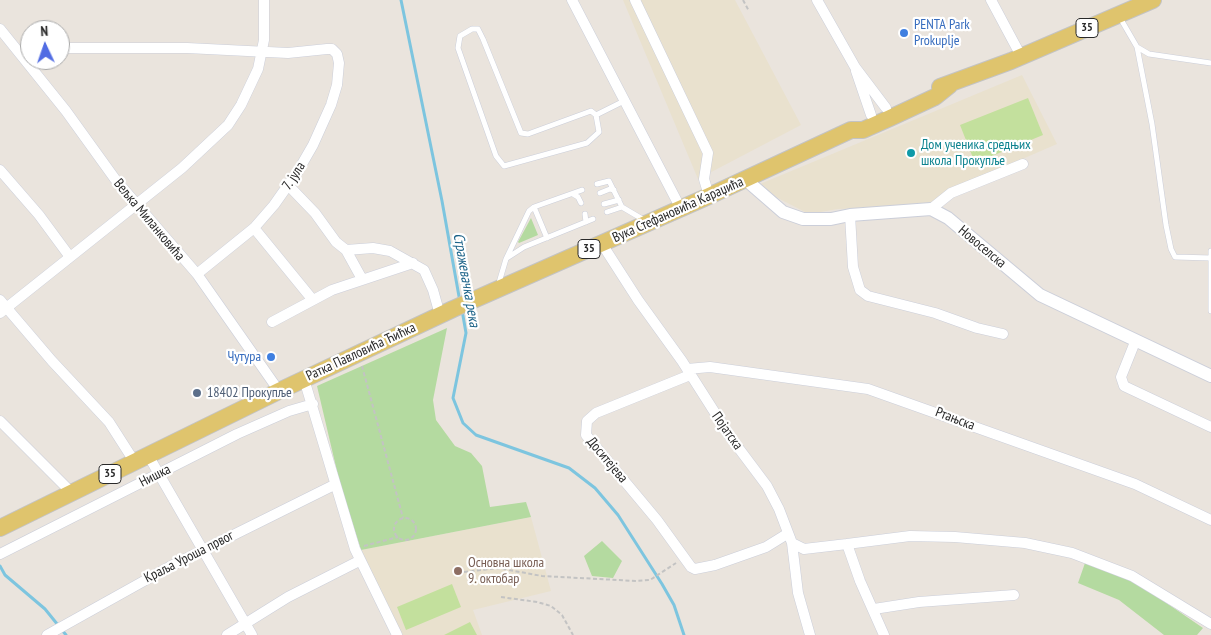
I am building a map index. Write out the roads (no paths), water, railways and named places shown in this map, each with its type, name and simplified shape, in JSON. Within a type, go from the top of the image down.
[{"type":"main road","name":"Вука Стефановића Караџића","points":[[851,130],[857,121],[878,111],[931,89],[950,85],[1153,0]]},
{"type":"main road","name":"Вука Стефановића Караџића","points":[[446,312],[681,209],[851,130],[863,130],[890,118],[935,97],[950,85]]},
{"type":"main road","name":"Ратка Павловића Ћићка","points":[[0,528],[279,391],[446,312]]},
{"type":"street","points":[[572,0],[681,209]]},
{"type":"street","points":[[635,0],[708,153],[704,179],[709,196]]},
{"type":"street","points":[[818,0],[878,111]]},
{"type":"street","points":[[991,0],[1021,56]]},
{"type":"street","points":[[252,635],[158,475],[2,307],[70,257],[206,147],[228,125],[241,106],[254,78],[262,52],[264,2]]},
{"type":"street","name":"Вељка Миланковића","points":[[0,29],[66,111],[115,179],[197,274],[279,391]]},
{"type":"street","points":[[70,48],[187,48],[262,52]]},
{"type":"street","name":"7. јула","points":[[197,274],[254,228],[288,185],[313,145],[331,105],[337,85],[339,63],[337,54],[332,49],[288,53],[262,52]]},
{"type":"street","points":[[855,67],[878,111]]},
{"type":"street","points":[[745,180],[777,207],[794,218],[811,220],[931,209],[951,193],[1022,164]]},
{"type":"street","points":[[0,170],[39,215],[70,257]]},
{"type":"street","points":[[288,185],[315,213],[336,242],[346,250],[362,279]]},
{"type":"street","name":"Новоселска","points":[[931,209],[948,218],[1040,295],[1135,342],[1211,376]]},
{"type":"street","points":[[850,215],[853,267],[860,290],[868,296],[935,313],[977,328],[1003,334]]},
{"type":"street","points":[[254,228],[312,299]]},
{"type":"street","name":"Појатска","points":[[602,244],[731,438],[767,486],[779,509],[790,538],[798,594],[810,635]]},
{"type":"street","points":[[346,250],[373,248],[390,251],[414,263],[424,270],[446,312]]},
{"type":"street","points":[[272,322],[312,299],[362,279],[414,263]]},
{"type":"street","points":[[1135,342],[1121,377],[1124,386],[1211,427]]},
{"type":"street","name":"Ртањска","points":[[688,372],[710,367],[868,389],[1135,484],[1211,520]]},
{"type":"street","name":"Доситејева","points":[[688,372],[596,413],[587,421],[585,430],[589,440],[658,520],[691,567],[699,569],[715,565],[790,538]]},
{"type":"street","points":[[304,379],[313,404],[334,485],[355,550],[397,635]]},
{"type":"street","name":"Нишка","points":[[0,554],[237,434],[288,411],[313,404]]},
{"type":"street","points":[[0,421],[72,493]]},
{"type":"street","name":"Краља Уроша првог","points":[[48,635],[61,626],[201,550],[334,485]]},
{"type":"street","points":[[790,538],[804,549],[910,536],[955,537],[1025,543],[1072,553],[1132,576],[1211,624]]},
{"type":"street","points":[[847,544],[860,581],[884,635]]},
{"type":"street","points":[[227,635],[288,597],[359,560]]},
{"type":"street","points":[[874,609],[919,602],[1014,595]]},
{"type":"lane","points":[[1118,14],[1137,47],[1152,124],[1171,249],[1175,257],[1211,258]]},
{"type":"lane","points":[[596,114],[599,132],[587,142],[504,166],[496,156],[458,48],[460,36],[472,29],[478,29],[522,133],[528,134],[585,113],[591,112],[596,114],[624,101]]},
{"type":"lane","points":[[1137,47],[1149,54],[1211,63]]},
{"type":"lane","points":[[597,184],[608,180],[622,207],[642,219],[652,221]]},
{"type":"lane","points":[[600,193],[610,189],[614,190]]},
{"type":"lane","points":[[498,290],[499,278],[506,259],[527,215],[534,207],[580,199],[582,190]]},
{"type":"lane","points":[[604,204],[619,200]]},
{"type":"lane","points":[[534,207],[547,238]]},
{"type":"lane","points":[[607,212],[622,207]]},
{"type":"lane","points":[[506,259],[524,246],[547,238],[588,217]]},
{"type":"lane","points":[[1211,251],[1211,311]]},
{"type":"waterway","name":"Стражевачка река","points":[[401,0],[442,201],[460,302]]},
{"type":"waterway","name":"Стражевачка река","points":[[462,310],[466,333],[453,398],[463,423],[476,435],[569,468],[595,488],[618,515],[662,584],[674,605],[684,635]]},
{"type":"waterway","points":[[0,566],[5,575],[45,609],[66,635]]},
{"type":"place","name":"PENTA Park Prokuplje","points":[[904,33]]},
{"type":"place","name":"Дом ученика средњих школа Прокупље","points":[[911,153]]},
{"type":"place","name":"Чутура","points":[[271,357]]},
{"type":"place","name":"18402 Прокупље","points":[[197,393]]},
{"type":"place","name":"Основна школа 9. октобар","points":[[458,571]]}]
